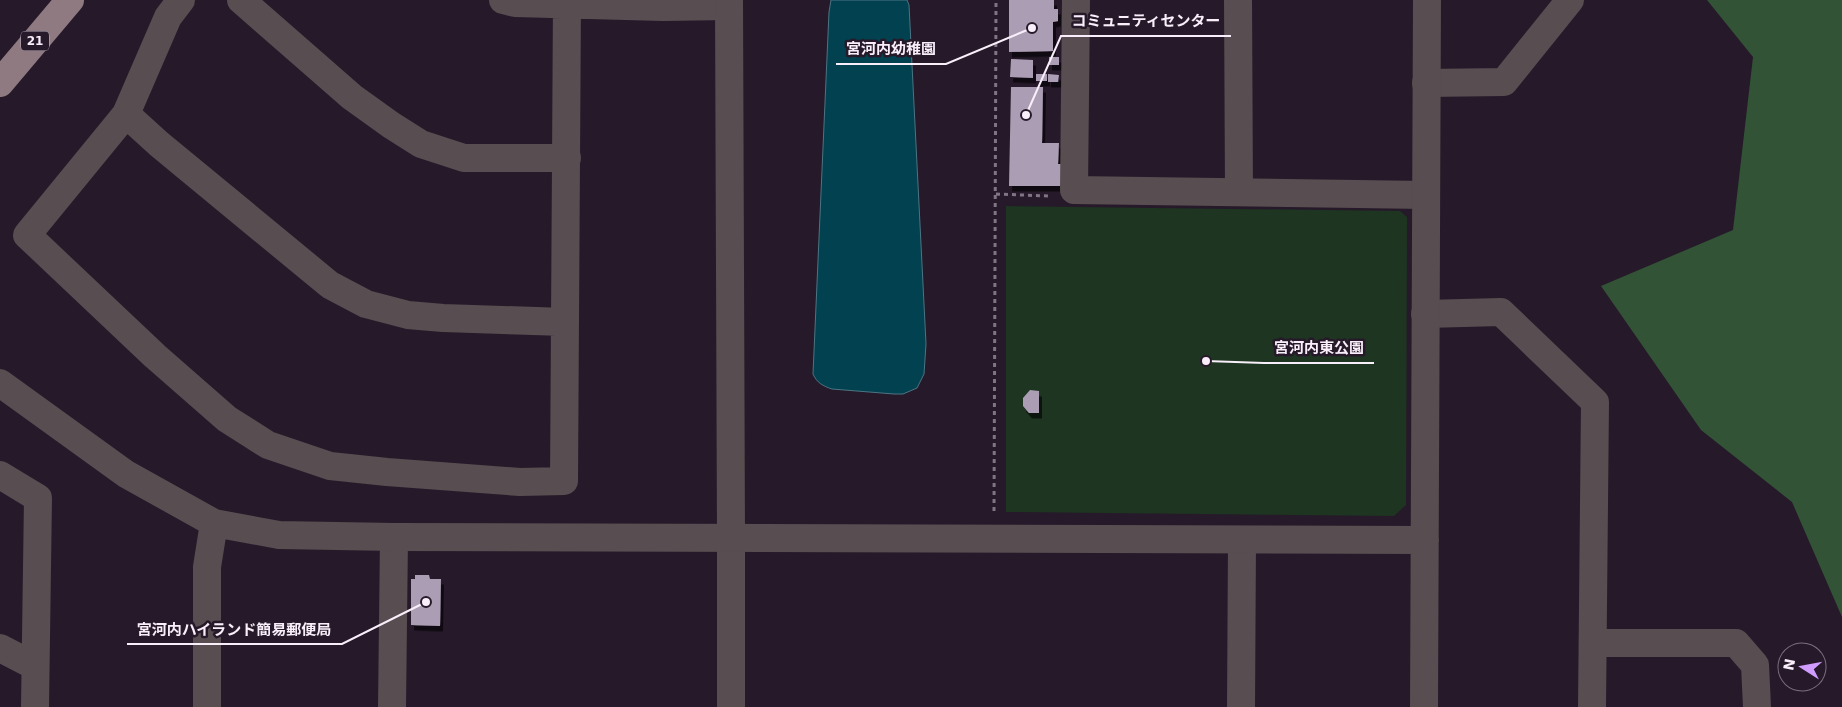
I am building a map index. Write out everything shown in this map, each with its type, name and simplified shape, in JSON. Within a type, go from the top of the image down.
[{"type":"main road","name":"21","points":[[0,83],[70,0]]},
{"type":"street","points":[[181,0],[168,17],[126,114],[27,236],[155,356],[227,419],[268,445],[330,466],[520,482],[564,481],[567,2]]},
{"type":"street","points":[[241,0],[352,97],[421,144],[464,158],[567,158]]},
{"type":"street","points":[[503,0],[515,3],[567,2],[663,7],[729,3],[731,707]]},
{"type":"street","points":[[1076,0],[1074,190],[1426,195]]},
{"type":"street","points":[[1238,0],[1238,192]]},
{"type":"street","points":[[1424,707],[1427,0]]},
{"type":"street","points":[[1426,83],[1504,82],[1570,0]]},
{"type":"street","points":[[126,114],[166,150],[330,285],[366,304],[408,315],[565,322]]},
{"type":"street","points":[[1425,314],[1501,312],[1595,402],[1592,707]]},
{"type":"street","points":[[0,383],[126,474],[214,523],[279,535],[1425,540]]},
{"type":"street","points":[[0,475],[38,498],[34,666],[35,707]]},
{"type":"street","points":[[206,707],[207,567],[214,523]]},
{"type":"street","points":[[392,707],[394,537]]},
{"type":"street","points":[[1242,540],[1242,707]]},
{"type":"street","points":[[1593,643],[1736,643],[1755,665],[1757,707]]},
{"type":"street","points":[[0,648],[34,666]]},
{"type":"path","points":[[994,539],[995,0]]},
{"type":"path","points":[[996,194],[1062,197],[1074,190]]},
{"type":"green space","points":[[1707,0],[1842,0],[1842,617],[1792,502],[1701,430],[1601,286],[1733,230],[1753,57]]},
{"type":"green space","points":[[1006,206],[1400,211],[1407,217],[1406,505],[1394,516],[1006,512]]},
{"type":"water","points":[[831,0],[907,0],[909,5],[926,344],[924,374],[917,388],[903,394],[832,389],[821,384],[813,374]]},
{"type":"building","points":[[1009,0],[1054,0],[1054,9],[1058,9],[1058,21],[1053,22],[1053,51],[1009,52]]},
{"type":"building","points":[[1049,57],[1059,57],[1059,65],[1049,65]]},
{"type":"building","points":[[1011,59],[1033,60],[1033,78],[1010,77]]},
{"type":"building","points":[[1036,74],[1047,74],[1047,81],[1036,81]]},
{"type":"building","points":[[1048,74],[1059,75],[1058,82],[1048,82]]},
{"type":"building","points":[[1011,87],[1043,87],[1042,143],[1059,143],[1058,164],[1064,164],[1063,186],[1009,186]]},
{"type":"building","points":[[1030,390],[1039,391],[1039,413],[1029,413],[1023,406],[1023,398]]},
{"type":"building","points":[[415,575],[429,575],[430,579],[441,579],[440,626],[411,625],[411,579],[415,579]]},
{"type":"place","name":"宮河内幼稚園","points":[[1032,28]]},
{"type":"place","name":"コミュニティセンター","points":[[1026,115]]},
{"type":"place","name":"宮河内東公園","points":[[1206,361]]},
{"type":"place","name":"宮河内ハイランド簡易郵便局","points":[[426,602]]}]
